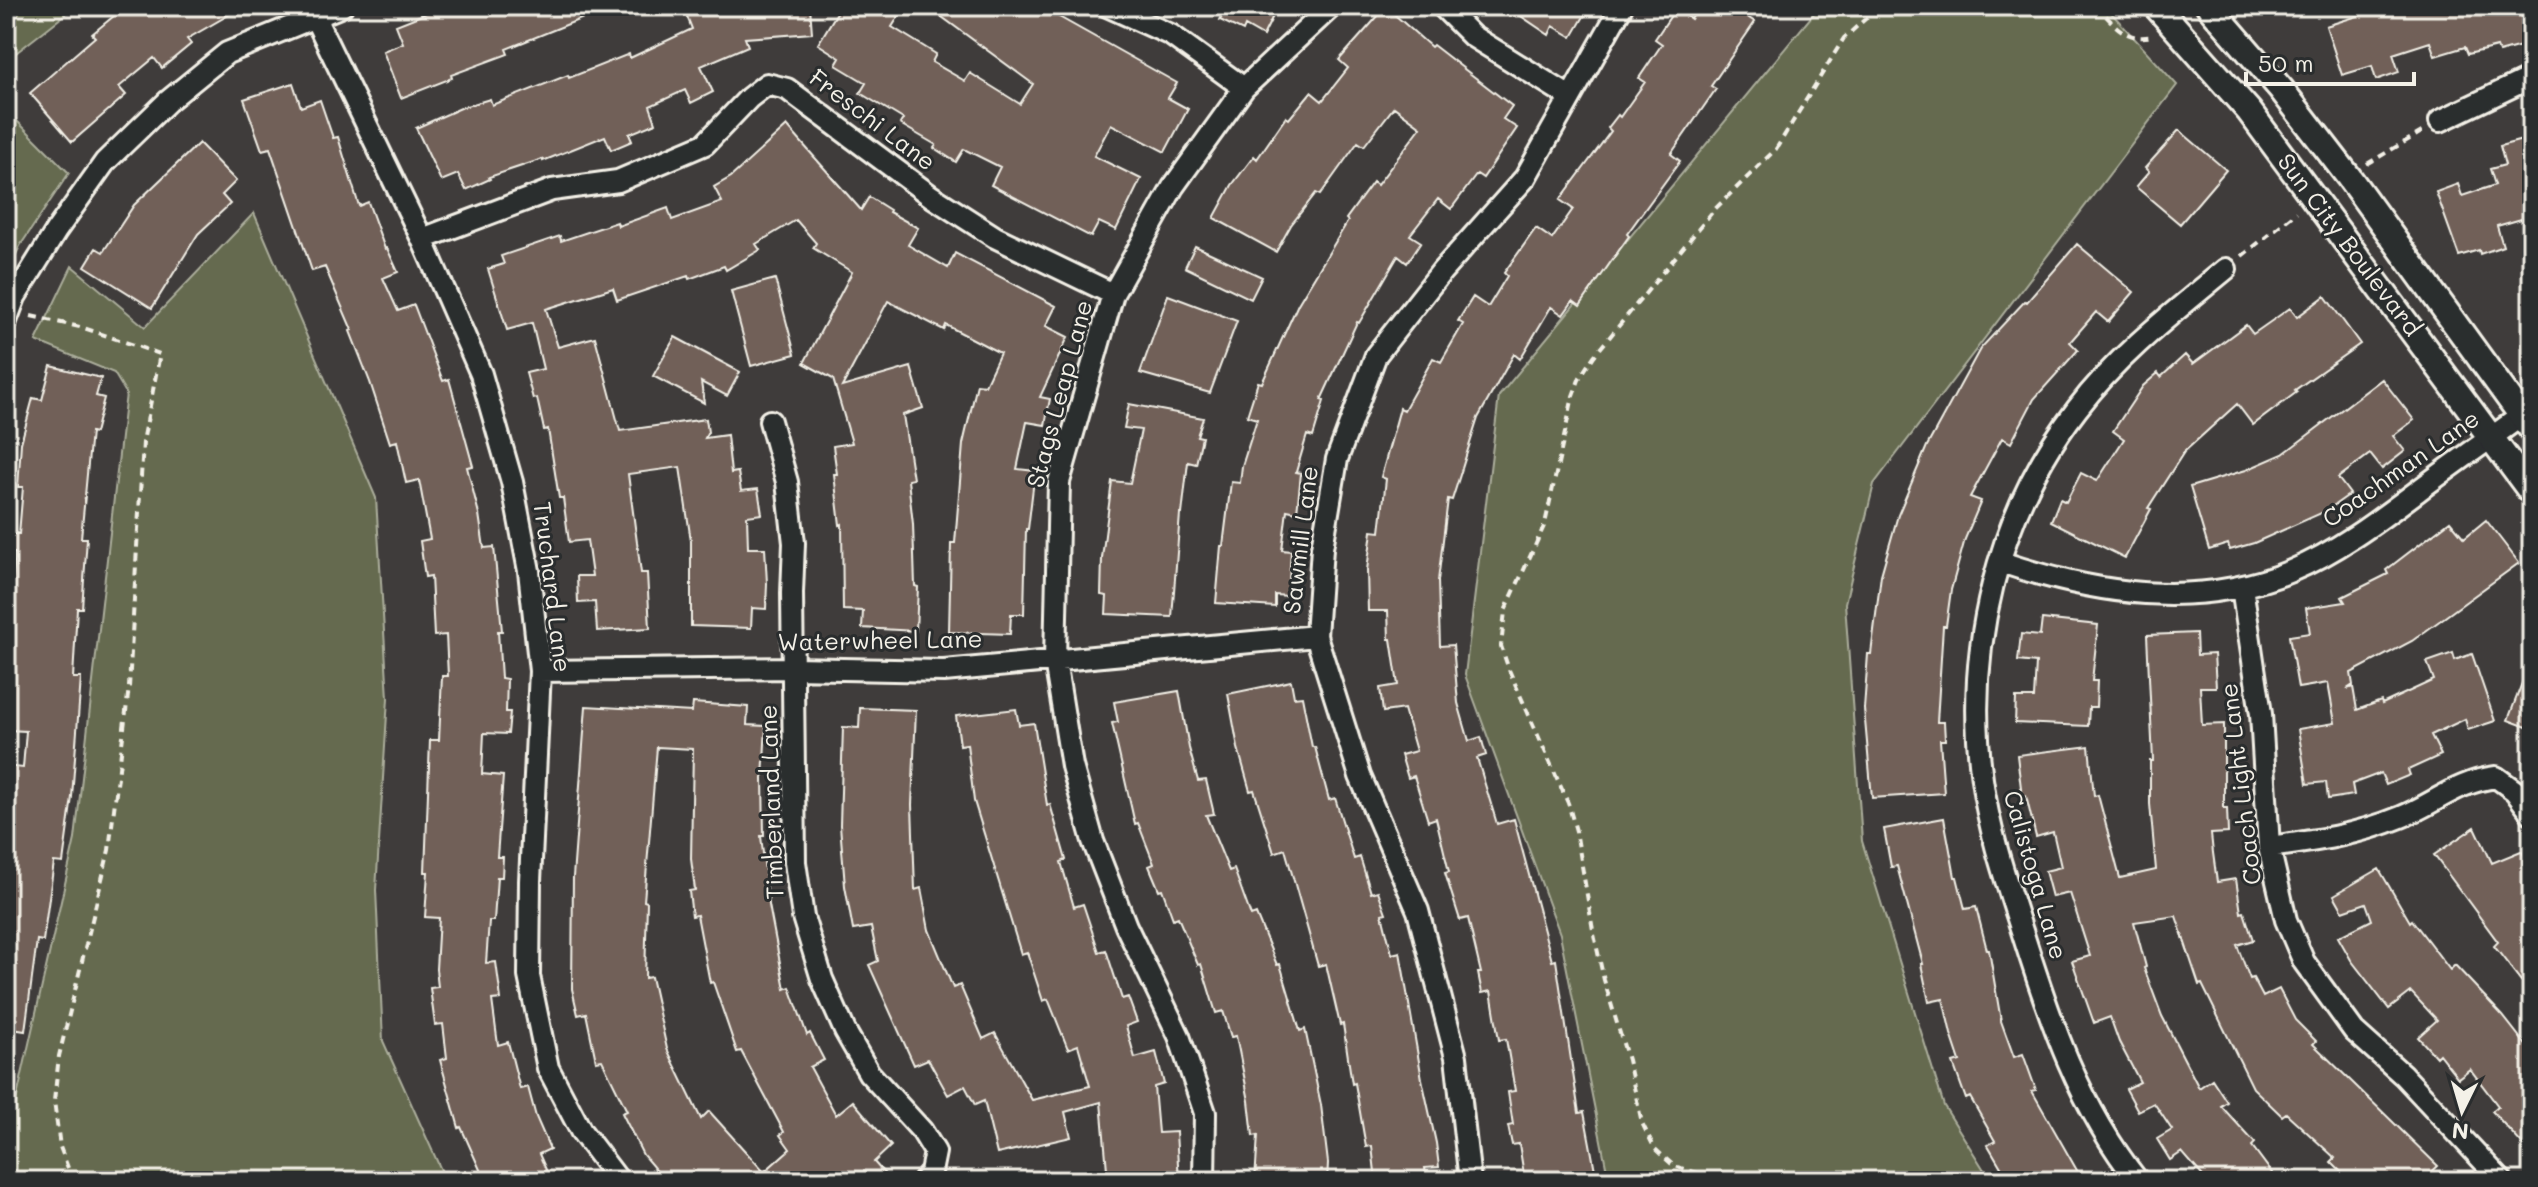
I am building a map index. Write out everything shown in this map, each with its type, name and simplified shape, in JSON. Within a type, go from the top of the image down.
[{"type":"street","points":[[8,315],[56,231],[105,162],[168,101],[227,53],[342,6]]},
{"type":"street","points":[[1107,6],[1171,35],[1244,88]]},
{"type":"street","name":"Stags Leap Lane","points":[[1204,1181],[1205,1113],[1179,1036],[1126,926],[1093,841],[1072,766],[1055,661],[1059,482],[1113,294],[1173,187],[1244,88],[1332,6]]},
{"type":"street","points":[[1442,6],[1472,36],[1570,97]]},
{"type":"street","name":"Sawmill Lane","points":[[1470,1181],[1456,1057],[1418,911],[1360,776],[1316,636],[1322,548],[1337,459],[1376,355],[1442,271],[1525,178],[1622,6]]},
{"type":"street","name":"Sun City Boulevard","points":[[2156,6],[2249,111],[2315,198],[2517,424]]},
{"type":"street","name":"Sun City Boulevard","points":[[2209,6],[2281,89],[2348,176],[2517,424],[2532,493]]},
{"type":"street","name":"Truchard Lane","points":[[315,18],[422,239],[481,374],[512,482],[529,571],[540,671],[530,881],[529,976],[548,1068],[581,1131],[619,1181]]},
{"type":"street","points":[[2440,121],[2532,77]]},
{"type":"street","name":"Freschi Lane","points":[[422,239],[552,190],[618,181],[705,144],[749,98],[767,84],[787,89],[931,196],[995,237],[1113,294]]},
{"type":"street","name":"Calistoga Lane","points":[[2138,1181],[2102,1128],[2053,1030],[1996,849],[1982,781],[1976,724],[1978,664],[1986,609],[2015,515],[2039,466],[2077,408],[2162,322],[2226,269]]},
{"type":"street","points":[[770,421],[787,482],[794,543],[793,668]]},
{"type":"street","name":"Coachman Lane","points":[[2001,562],[2051,579],[2124,593],[2180,595],[2242,587],[2293,571],[2363,531],[2517,424]]},
{"type":"street","name":"Coach Light Lane","points":[[2242,587],[2261,714],[2269,847],[2286,920],[2304,962],[2354,1031],[2403,1075],[2502,1181]]},
{"type":"street","name":"Waterwheel Lane","points":[[540,671],[793,668],[944,671],[1316,636]]},
{"type":"street","name":"Timberland Lane","points":[[793,668],[795,862],[803,917],[822,979],[845,1031],[869,1073],[922,1131],[935,1152],[931,1172],[924,1181]]},
{"type":"street","points":[[2269,847],[2338,838],[2402,816],[2473,780],[2496,777],[2515,791],[2532,814]]},
{"type":"path","points":[[1739,1181],[1717,1179],[1674,1166],[1655,1149],[1642,1123],[1593,930],[1576,831],[1568,803],[1509,670],[1501,646],[1503,624],[1505,611],[1545,524],[1573,396],[1580,377],[1714,210],[1776,149],[1844,38],[1880,6]]},
{"type":"path","points":[[2096,6],[2134,39],[2152,37]]},
{"type":"path","points":[[2348,176],[2440,121]]},
{"type":"path","points":[[2226,269],[2315,198]]},
{"type":"path","points":[[8,315],[84,328],[160,354],[143,442],[129,687],[109,850],[59,1056],[54,1101],[60,1147],[73,1181]]},
{"type":"green space","points":[[6,6],[76,6],[12,56],[6,76]]},
{"type":"green space","points":[[1820,6],[2105,6],[2177,85],[1874,484],[1845,603],[1862,841],[1944,1106],[1991,1181],[1609,1181],[1560,934],[1465,675],[1499,396]]},
{"type":"green space","points":[[6,95],[14,118],[69,173],[20,246],[6,276]]},
{"type":"green space","points":[[254,213],[376,498],[388,698],[376,890],[383,1041],[446,1181],[6,1181],[6,1146],[75,839],[126,393],[114,373],[36,341],[72,266],[145,327]]},
{"type":"building","points":[[126,6],[244,6],[187,39],[191,44],[162,68],[154,58],[119,87],[126,95],[72,142],[30,93]]},
{"type":"building","points":[[444,6],[613,6],[506,49],[508,54],[401,98],[383,51],[403,43],[396,25]]},
{"type":"building","points":[[683,6],[810,6],[812,33],[745,38],[748,46],[701,66],[713,92],[691,103],[685,90],[650,106],[656,123],[629,134],[632,141],[611,150],[605,136],[543,161],[489,177],[466,190],[458,174],[441,181],[416,128],[463,107],[490,99],[492,105],[629,54],[630,58],[692,29]]},
{"type":"building","points":[[841,6],[905,6],[892,27],[936,54],[932,62],[965,81],[970,73],[1020,104],[1033,84],[927,6],[1057,6],[1052,13],[1177,83],[1168,98],[1188,109],[1165,152],[1111,124],[1094,156],[1141,179],[1116,230],[1099,222],[1091,237],[991,185],[1000,167],[964,149],[956,162],[934,148],[936,145],[900,124],[903,119],[860,93],[866,83],[836,65],[840,58],[818,44]]},
{"type":"building","points":[[1227,6],[1278,6],[1263,36],[1245,26],[1243,31],[1220,20]]},
{"type":"building","points":[[1506,6],[1590,6],[1572,37],[1553,26],[1549,35]]},
{"type":"building","points":[[1700,6],[1749,6],[1743,14],[1755,22],[1711,86],[1716,89],[1671,154],[1680,161],[1580,306],[1573,301],[1563,315],[1551,307],[1520,359],[1514,354],[1478,418],[1452,500],[1448,499],[1438,581],[1440,646],[1453,645],[1458,703],[1469,741],[1481,737],[1486,755],[1477,758],[1497,824],[1514,819],[1552,961],[1556,960],[1579,1113],[1584,1112],[1597,1181],[1525,1181],[1519,1144],[1512,1145],[1508,1126],[1513,1125],[1508,1092],[1515,1091],[1506,1039],[1499,1040],[1491,991],[1482,993],[1478,973],[1481,973],[1468,918],[1460,920],[1445,873],[1449,872],[1436,818],[1428,821],[1414,776],[1408,778],[1401,755],[1416,751],[1404,709],[1383,712],[1380,688],[1398,685],[1389,639],[1388,611],[1368,611],[1367,570],[1372,531],[1380,532],[1386,479],[1381,477],[1400,408],[1404,410],[1433,358],[1441,362],[1463,324],[1458,321],[1473,297],[1488,307],[1507,276],[1504,273],[1536,228],[1552,239],[1573,209],[1560,200],[1611,131],[1608,128],[1618,115],[1620,117],[1645,82],[1639,78],[1662,44],[1655,39],[1676,8],[1691,19]]},
{"type":"building","points":[[2389,6],[2530,6],[2532,43],[2499,52],[2497,47],[2468,54],[2465,47],[2435,56],[2430,42],[2393,54],[2399,72],[2376,80],[2372,66],[2342,75],[2326,26]]},
{"type":"building","points":[[1386,7],[1431,47],[1433,45],[1512,106],[1503,119],[1517,128],[1483,178],[1477,174],[1451,209],[1438,199],[1410,235],[1421,242],[1407,263],[1398,256],[1357,322],[1321,400],[1324,401],[1313,437],[1307,435],[1296,472],[1301,473],[1297,512],[1287,510],[1282,550],[1291,551],[1288,596],[1275,595],[1275,607],[1216,603],[1231,482],[1240,483],[1242,466],[1257,419],[1247,416],[1258,382],[1262,383],[1298,304],[1348,221],[1346,219],[1373,182],[1377,185],[1421,127],[1394,107],[1364,146],[1358,142],[1320,195],[1316,193],[1291,225],[1276,252],[1214,218],[1232,185],[1254,156],[1257,159],[1286,117],[1289,119],[1311,92],[1322,101],[1348,68],[1339,60]]},
{"type":"building","points":[[293,83],[301,107],[320,100],[333,138],[338,137],[359,206],[368,202],[385,249],[398,272],[383,278],[398,311],[414,305],[443,381],[449,379],[473,466],[467,467],[484,548],[494,547],[502,631],[498,631],[501,678],[507,679],[506,712],[510,712],[508,734],[484,733],[482,774],[503,776],[497,857],[503,857],[502,877],[497,877],[494,921],[489,921],[486,963],[496,962],[501,999],[492,1000],[498,1045],[508,1042],[520,1089],[528,1087],[536,1117],[550,1149],[539,1154],[551,1181],[485,1181],[459,1128],[440,1060],[447,1058],[443,1024],[435,1025],[430,988],[438,987],[439,918],[425,917],[428,872],[425,872],[430,740],[439,740],[442,676],[448,676],[446,635],[434,636],[431,576],[425,577],[420,541],[430,539],[419,480],[406,483],[397,441],[390,443],[352,330],[325,267],[312,271],[270,148],[262,150],[244,99]]},
{"type":"building","points":[[787,126],[861,210],[869,197],[918,228],[908,245],[948,268],[955,253],[1056,306],[1046,326],[1068,337],[1040,397],[1050,399],[1045,425],[1027,422],[1017,469],[1035,471],[1026,529],[1024,614],[1011,614],[1010,634],[949,632],[951,543],[955,543],[963,444],[977,384],[985,385],[1000,353],[946,325],[944,330],[888,301],[842,387],[911,367],[923,408],[903,415],[913,479],[908,480],[915,586],[918,587],[916,631],[862,628],[863,611],[843,610],[842,524],[833,446],[852,443],[833,379],[804,363],[852,272],[813,248],[816,243],[796,220],[756,244],[760,250],[726,270],[724,266],[617,300],[613,288],[546,309],[558,347],[595,337],[620,431],[706,419],[708,432],[705,438],[727,435],[731,473],[738,472],[741,491],[758,489],[762,514],[747,516],[748,548],[765,548],[767,583],[766,609],[752,608],[751,628],[691,626],[691,541],[680,467],[628,474],[641,573],[647,573],[650,628],[597,631],[595,602],[578,603],[577,576],[592,576],[587,540],[569,542],[548,429],[544,430],[537,398],[533,399],[526,373],[543,369],[532,323],[507,330],[488,269],[504,264],[501,256],[560,236],[561,241],[617,222],[618,226],[668,208],[672,220],[722,202],[714,187],[731,177]]},
{"type":"building","points":[[2179,130],[2226,170],[2180,224],[2136,187],[2149,172],[2145,168]]},
{"type":"building","points":[[2526,139],[2532,158],[2532,216],[2497,226],[2503,246],[2480,254],[2479,250],[2459,256],[2436,192],[2458,184],[2462,196],[2495,185],[2490,169],[2505,165],[2500,146]]},
{"type":"building","points":[[199,143],[236,181],[222,195],[230,204],[198,234],[152,308],[85,266],[96,248],[103,252],[134,205]]},
{"type":"building","points":[[2077,244],[2134,292],[2108,322],[2096,312],[2070,342],[2078,350],[2034,399],[2011,443],[2002,438],[1970,497],[1981,501],[1965,539],[1951,590],[1946,626],[1943,626],[1937,722],[1944,722],[1945,740],[1940,740],[1944,793],[1872,798],[1864,709],[1868,654],[1871,654],[1881,575],[1898,515],[1927,446],[1980,349],[2027,302]]},
{"type":"building","points":[[1195,246],[1262,277],[1251,299],[1185,267]]},
{"type":"building","points":[[775,279],[795,354],[751,366],[731,291]]},
{"type":"building","points":[[1168,295],[1237,321],[1210,393],[1140,373]]},
{"type":"building","points":[[2325,296],[2360,344],[2295,390],[2297,392],[2253,425],[2237,404],[2184,452],[2148,508],[2151,509],[2125,558],[2051,521],[2060,499],[2066,502],[2081,473],[2097,481],[2124,439],[2113,431],[2143,386],[2158,373],[2161,377],[2185,355],[2193,364],[2246,325],[2253,334],[2290,308],[2297,317]]},
{"type":"building","points":[[675,337],[740,372],[727,396],[701,382],[704,403],[653,376]]},
{"type":"building","points":[[51,366],[101,378],[96,396],[104,398],[95,433],[91,432],[81,538],[87,538],[82,608],[77,608],[73,678],[81,678],[72,797],[63,863],[54,862],[43,941],[37,940],[25,1031],[6,1028],[6,766],[23,768],[26,731],[8,730],[12,667],[7,667],[15,553],[9,553],[10,534],[19,534],[23,487],[18,487],[21,443],[33,398],[42,400]]},
{"type":"building","points":[[2382,379],[2414,420],[2393,436],[2405,451],[2382,469],[2370,454],[2338,478],[2350,494],[2326,511],[2254,543],[2230,550],[2228,544],[2209,550],[2190,487],[2246,470],[2283,454]]},
{"type":"building","points":[[1129,404],[1203,418],[1197,436],[1202,437],[1196,464],[1188,462],[1180,514],[1172,617],[1106,614],[1107,596],[1101,595],[1102,558],[1112,481],[1130,483],[1141,430],[1124,428]]},
{"type":"building","points":[[2486,520],[2519,563],[2412,641],[2351,673],[2353,685],[2347,689],[2353,687],[2357,710],[2381,701],[2382,704],[2434,680],[2427,662],[2453,653],[2455,660],[2472,654],[2495,721],[2468,730],[2465,719],[2431,735],[2441,755],[2408,770],[2410,775],[2386,785],[2381,773],[2352,784],[2354,795],[2328,799],[2326,782],[2307,784],[2298,729],[2335,723],[2328,683],[2298,688],[2289,636],[2310,633],[2306,608],[2345,602],[2342,597],[2388,574],[2386,570],[2450,521],[2464,538]]},
{"type":"building","points":[[2042,619],[2098,625],[2092,681],[2097,681],[2096,707],[2089,707],[2088,726],[2015,723],[2016,698],[2034,698],[2036,663],[2018,661],[2021,634],[2040,636]]},
{"type":"building","points":[[2196,633],[2197,655],[2214,654],[2216,687],[2200,687],[2202,725],[2224,724],[2224,808],[2227,808],[2228,833],[2211,834],[2217,882],[2236,879],[2241,913],[2244,912],[2253,940],[2237,945],[2250,979],[2253,978],[2263,997],[2279,989],[2295,1020],[2316,1041],[2313,1044],[2438,1166],[2422,1181],[2350,1181],[2331,1162],[2335,1158],[2286,1113],[2282,1116],[2253,1088],[2202,984],[2199,985],[2176,916],[2134,922],[2144,968],[2162,1016],[2199,1088],[2212,1079],[2227,1102],[2221,1106],[2255,1143],[2252,1146],[2278,1181],[2207,1181],[2182,1152],[2170,1160],[2157,1139],[2172,1130],[2154,1103],[2138,1111],[2126,1089],[2140,1082],[2110,1017],[2094,1023],[2072,961],[2090,956],[2070,893],[2052,897],[2045,871],[2061,867],[2053,832],[2036,837],[2026,796],[2022,796],[2017,755],[2089,746],[2094,796],[2098,795],[2120,878],[2156,870],[2150,804],[2150,761],[2153,761],[2147,635]]},
{"type":"building","points":[[2532,662],[2532,729],[2508,720]]},
{"type":"building","points":[[1291,681],[1294,697],[1302,696],[1312,747],[1315,747],[1329,800],[1335,798],[1354,859],[1360,857],[1371,893],[1378,891],[1386,913],[1382,914],[1392,954],[1400,952],[1439,1167],[1425,1168],[1427,1181],[1376,1181],[1372,1146],[1366,1147],[1343,1024],[1340,1025],[1326,964],[1318,966],[1285,849],[1274,853],[1254,790],[1250,791],[1238,748],[1228,694]]},
{"type":"building","points":[[1179,691],[1198,781],[1206,780],[1214,814],[1206,815],[1229,871],[1234,869],[1251,916],[1256,914],[1277,965],[1280,964],[1300,1031],[1305,1029],[1321,1105],[1328,1163],[1327,1181],[1255,1181],[1258,1135],[1253,1136],[1236,1036],[1231,1037],[1223,1011],[1216,1013],[1201,964],[1198,965],[1178,917],[1173,919],[1162,889],[1159,890],[1149,866],[1154,864],[1138,823],[1135,824],[1112,723],[1118,722],[1114,702]]},
{"type":"building","points":[[693,703],[748,707],[747,725],[766,726],[764,836],[761,836],[769,905],[785,989],[790,987],[807,1035],[810,1033],[824,1060],[810,1067],[836,1115],[853,1101],[891,1146],[874,1162],[891,1181],[665,1181],[643,1155],[622,1113],[627,1111],[602,1060],[596,1061],[586,1013],[578,1015],[572,989],[573,877],[586,706],[692,712]],"holes":[[[657,747],[693,749],[691,859],[695,890],[689,891],[692,916],[697,915],[710,983],[713,982],[737,1052],[741,1051],[784,1132],[780,1135],[790,1149],[764,1172],[709,1111],[701,1119],[667,1049],[651,977],[645,978],[647,902],[644,901]]]},
{"type":"building","points":[[860,708],[916,710],[912,805],[915,890],[921,888],[929,930],[953,988],[960,985],[983,1039],[995,1033],[1032,1100],[1090,1086],[1078,1045],[1068,1049],[1048,999],[1043,1001],[1027,952],[1021,954],[974,801],[967,744],[960,745],[956,716],[1016,709],[1019,725],[1034,723],[1047,805],[1050,804],[1066,860],[1061,862],[1074,907],[1083,904],[1099,952],[1106,950],[1122,999],[1128,997],[1137,1022],[1126,1026],[1135,1058],[1156,1052],[1164,1084],[1154,1087],[1158,1133],[1176,1132],[1179,1181],[1108,1181],[1101,1102],[1065,1112],[1071,1137],[997,1154],[984,1101],[975,1105],[965,1086],[948,1095],[928,1059],[914,1065],[869,965],[878,961],[871,927],[853,930],[845,886],[840,825],[843,727],[859,728]]},
{"type":"building","points":[[1944,818],[1955,877],[1965,909],[1976,907],[1989,950],[2001,1021],[2014,1057],[2023,1054],[2036,1090],[2032,1091],[2083,1181],[2009,1181],[1988,1145],[1995,1141],[1970,1097],[1966,1099],[1953,1063],[1960,1061],[1943,999],[1929,1002],[1923,964],[1897,866],[1891,867],[1884,829]]},
{"type":"building","points":[[2475,827],[2492,863],[2521,851],[2532,867],[2532,972],[2521,981],[2494,946],[2498,942],[2434,855]]},
{"type":"building","points":[[2379,869],[2410,922],[2412,920],[2450,970],[2455,965],[2503,1016],[2532,1053],[2532,1155],[2492,1111],[2498,1106],[2470,1069],[2458,1078],[2439,1054],[2436,1057],[2418,1037],[2437,1020],[2411,992],[2389,1009],[2351,960],[2338,937],[2372,920],[2366,903],[2343,911],[2334,895]]}]
